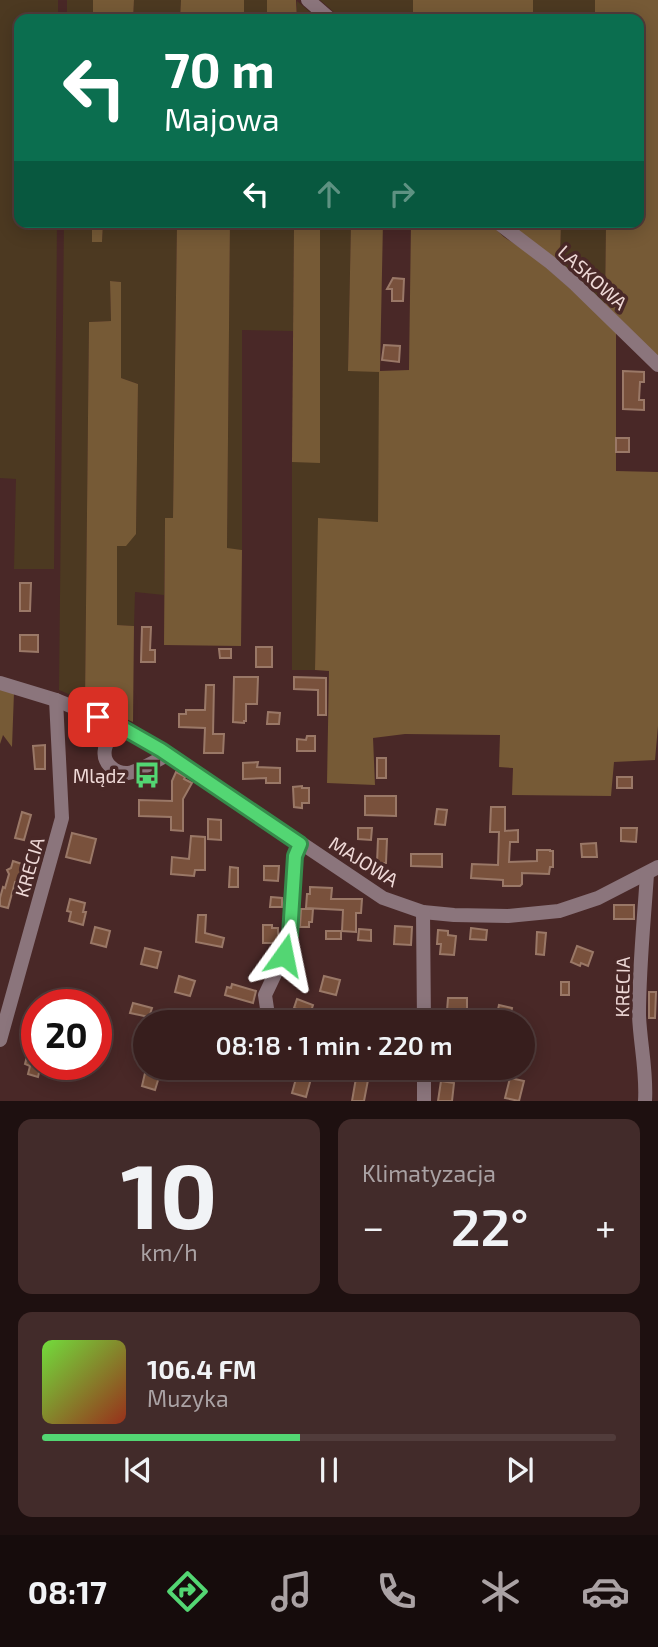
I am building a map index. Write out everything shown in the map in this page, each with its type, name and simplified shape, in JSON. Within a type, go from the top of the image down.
[{"type":"street","points":[[308,0],[324,14]]},
{"type":"street","name":"LASKOWA","points":[[505,228],[575,284],[658,365]]},
{"type":"street","name":"MAJOWA","points":[[0,683],[56,700],[119,726],[169,754],[383,898],[424,912],[508,916],[559,911],[598,898],[653,871]]},
{"type":"street","name":"KRECIA","points":[[0,1040],[62,818],[56,700]]},
{"type":"street","points":[[119,726],[105,748],[108,765],[118,772],[128,773],[169,754]]},
{"type":"street","points":[[267,1010],[265,995],[284,955],[290,935],[295,856],[300,844]]},
{"type":"street","name":"KRECIA","points":[[645,1101],[639,1018],[640,988],[653,871]]},
{"type":"street","points":[[424,912],[424,1010]]},
{"type":"street","points":[[424,1080],[424,1101]]},
{"type":"shaded area","points":[[0,0],[58,0],[58,14],[14,14],[14,228],[57,228],[54,569],[14,569],[16,479],[0,478]]},
{"type":"shaded area","points":[[67,0],[93,0],[93,14],[67,14]]},
{"type":"shaded area","points":[[93,0],[134,0],[133,14],[93,14]]},
{"type":"shaded area","points":[[134,0],[181,0],[180,14],[133,14]]},
{"type":"shaded area","points":[[181,0],[244,0],[244,14],[180,14]]},
{"type":"shaded area","points":[[244,0],[267,0],[267,14],[244,14]]},
{"type":"shaded area","points":[[267,0],[296,0],[297,14],[267,14]]},
{"type":"shaded area","points":[[320,0],[413,0],[413,14],[336,14]]},
{"type":"shaded area","points":[[413,0],[533,0],[533,14],[413,14]]},
{"type":"shaded area","points":[[533,0],[595,0],[595,14],[533,14]]},
{"type":"shaded area","points":[[595,0],[658,0],[658,357],[605,304],[606,228],[644,228],[644,14],[595,14]]},
{"type":"shaded area","points":[[297,1],[312,14],[297,14]]},
{"type":"shaded area","points":[[64,228],[92,228],[93,242],[102,241],[103,228],[177,228],[173,518],[165,519],[164,595],[135,592],[134,626],[117,625],[117,545],[136,534],[138,384],[121,378],[121,282],[110,281],[111,321],[89,322],[85,701],[59,690]]},
{"type":"shaded area","points":[[92,228],[103,228],[102,242],[92,242]]},
{"type":"shaded area","points":[[177,228],[230,228],[227,548],[242,550],[241,646],[164,645],[165,518],[173,518]]},
{"type":"shaded area","points":[[230,228],[294,228],[293,331],[242,330],[242,550],[227,549]]},
{"type":"shaded area","points":[[294,228],[320,228],[320,463],[292,462]]},
{"type":"shaded area","points":[[320,228],[351,228],[348,371],[380,371],[378,523],[319,518],[315,670],[292,670],[292,462],[320,462]]},
{"type":"shaded area","points":[[351,228],[383,228],[380,371],[409,370],[411,228],[494,228],[533,256],[616,329],[616,471],[658,472],[658,726],[655,760],[614,762],[611,796],[512,795],[513,768],[499,767],[500,735],[405,734],[373,738],[375,785],[327,783],[329,671],[315,670],[318,518],[378,522],[379,372],[348,371]]},
{"type":"shaded area","points":[[516,228],[561,228],[560,263]]},
{"type":"shaded area","points":[[561,228],[606,228],[605,304],[560,263]]},
{"type":"shaded area","points":[[110,281],[121,282],[121,378],[138,384],[136,534],[126,546],[117,546],[117,625],[134,626],[133,722],[85,701],[89,322],[111,321]]},
{"type":"shaded area","points":[[0,689],[14,692],[12,747],[3,735],[0,744]]},
{"type":"building","points":[[393,278],[404,279],[403,301],[392,301],[392,289],[387,289]]},
{"type":"building","points":[[384,345],[400,346],[399,362],[382,360]]},
{"type":"building","points":[[623,371],[644,372],[644,382],[640,382],[639,400],[644,400],[644,410],[623,409]]},
{"type":"building","points":[[616,438],[629,438],[629,452],[616,452]]},
{"type":"building","points":[[20,583],[31,583],[30,611],[20,611]]},
{"type":"building","points":[[142,627],[151,627],[150,650],[155,650],[155,662],[141,662]]},
{"type":"building","points":[[20,635],[38,635],[38,652],[20,651]]},
{"type":"building","points":[[256,647],[272,647],[272,667],[256,667]]},
{"type":"building","points":[[219,649],[231,649],[231,658],[220,658]]},
{"type":"building","points":[[234,677],[258,677],[257,704],[246,704],[244,723],[233,722]]},
{"type":"building","points":[[294,677],[326,678],[326,715],[318,715],[318,690],[294,689]]},
{"type":"building","points":[[206,685],[214,685],[213,734],[224,734],[223,753],[204,753],[205,728],[179,727],[179,714],[186,714],[186,710],[205,710]]},
{"type":"building","points":[[268,712],[280,713],[279,724],[267,724]]},
{"type":"building","points":[[307,736],[315,736],[315,751],[297,751],[297,739],[306,740]]},
{"type":"building","points":[[45,745],[45,769],[35,769],[33,746]]},
{"type":"building","points":[[377,758],[386,758],[386,778],[377,778]]},
{"type":"building","points":[[258,762],[257,767],[280,768],[280,783],[266,783],[266,778],[243,779],[243,763]]},
{"type":"building","points":[[176,772],[192,783],[183,799],[183,831],[171,830],[171,817],[139,816],[139,800],[172,801],[172,781]]},
{"type":"building","points":[[617,777],[632,777],[632,788],[617,788]]},
{"type":"building","points":[[293,787],[309,788],[309,803],[302,803],[302,808],[294,807]]},
{"type":"building","points":[[365,796],[396,796],[396,816],[365,815]]},
{"type":"building","points":[[491,807],[505,807],[505,831],[518,830],[518,842],[510,842],[509,862],[537,861],[537,850],[550,850],[553,851],[553,867],[550,867],[549,874],[522,873],[520,886],[503,886],[503,880],[471,878],[472,864],[498,865],[499,832],[490,832]]},
{"type":"building","points":[[437,809],[447,810],[445,825],[435,824]]},
{"type":"building","points":[[22,812],[31,815],[24,840],[15,838]]},
{"type":"building","points":[[208,819],[221,820],[221,840],[208,839]]},
{"type":"building","points":[[358,828],[372,828],[371,840],[358,839]]},
{"type":"building","points":[[621,828],[637,828],[636,842],[621,841]]},
{"type":"building","points":[[72,833],[96,839],[90,863],[66,857]]},
{"type":"building","points":[[191,836],[205,837],[205,870],[195,870],[194,876],[171,874],[172,857],[189,859]]},
{"type":"building","points":[[378,839],[387,839],[386,863],[377,863]]},
{"type":"building","points":[[596,843],[597,857],[582,857],[581,844]]},
{"type":"building","points":[[411,854],[442,854],[442,867],[411,866]]},
{"type":"building","points":[[13,861],[28,866],[23,884],[15,882],[8,908],[0,906],[0,898],[9,874],[7,870],[11,868]]},
{"type":"building","points":[[264,866],[279,866],[278,881],[264,880]]},
{"type":"building","points":[[230,867],[238,868],[238,887],[229,887]]},
{"type":"building","points":[[310,887],[332,888],[331,899],[362,899],[361,913],[356,913],[356,932],[342,931],[343,910],[306,908]]},
{"type":"building","points":[[271,897],[282,898],[282,907],[270,907]]},
{"type":"building","points":[[70,899],[85,903],[83,925],[69,921],[71,912],[67,911]]},
{"type":"building","points":[[614,905],[634,905],[634,919],[614,919]]},
{"type":"building","points":[[301,909],[313,909],[309,927],[300,927]]},
{"type":"building","points":[[198,915],[206,915],[205,933],[224,938],[222,947],[196,942]]},
{"type":"building","points":[[263,925],[278,928],[278,943],[263,943]]},
{"type":"building","points":[[395,926],[412,927],[411,945],[394,944]]},
{"type":"building","points":[[95,927],[110,931],[106,947],[91,943]]},
{"type":"building","points":[[471,928],[487,930],[486,940],[470,939]]},
{"type":"building","points":[[359,929],[371,930],[371,941],[358,940]]},
{"type":"building","points":[[438,930],[448,931],[448,935],[456,936],[454,955],[440,954],[441,944],[437,944]]},
{"type":"building","points":[[326,931],[341,931],[341,939],[326,939]]},
{"type":"building","points":[[537,932],[546,933],[544,955],[536,954]]},
{"type":"building","points":[[577,946],[593,952],[588,966],[571,962]]},
{"type":"building","points":[[145,948],[161,952],[157,968],[141,964]]},
{"type":"building","points":[[179,976],[195,981],[190,996],[175,992]]},
{"type":"building","points":[[324,976],[340,980],[336,995],[320,991]]},
{"type":"building","points":[[561,982],[569,982],[569,995],[561,995]]},
{"type":"building","points":[[232,984],[256,991],[253,1003],[225,995],[227,987],[231,988]]},
{"type":"building","points":[[649,992],[656,992],[655,1018],[649,1018]]},
{"type":"building","points":[[448,998],[467,998],[467,1010],[447,1010]]},
{"type":"building","points":[[297,999],[313,1005],[311,1010],[294,1008]]},
{"type":"building","points":[[133,1003],[152,1008],[133,1010],[133,1014],[130,1013]]},
{"type":"building","points":[[499,1005],[512,1008],[512,1010],[498,1010]]},
{"type":"building","points":[[143,1080],[158,1080],[155,1090],[142,1086]]},
{"type":"building","points":[[296,1080],[311,1080],[306,1097],[292,1093]]},
{"type":"building","points":[[356,1080],[368,1080],[364,1101],[352,1101]]},
{"type":"building","points":[[510,1080],[524,1081],[519,1101],[505,1098]]},
{"type":"building","points":[[441,1081],[454,1083],[452,1101],[438,1101]]},
{"type":"place","name":"Mlądz","points":[[147,775]]},
{"type":"route","points":[[98,717],[161,750],[300,844],[295,856],[290,935],[284,955]]}]
